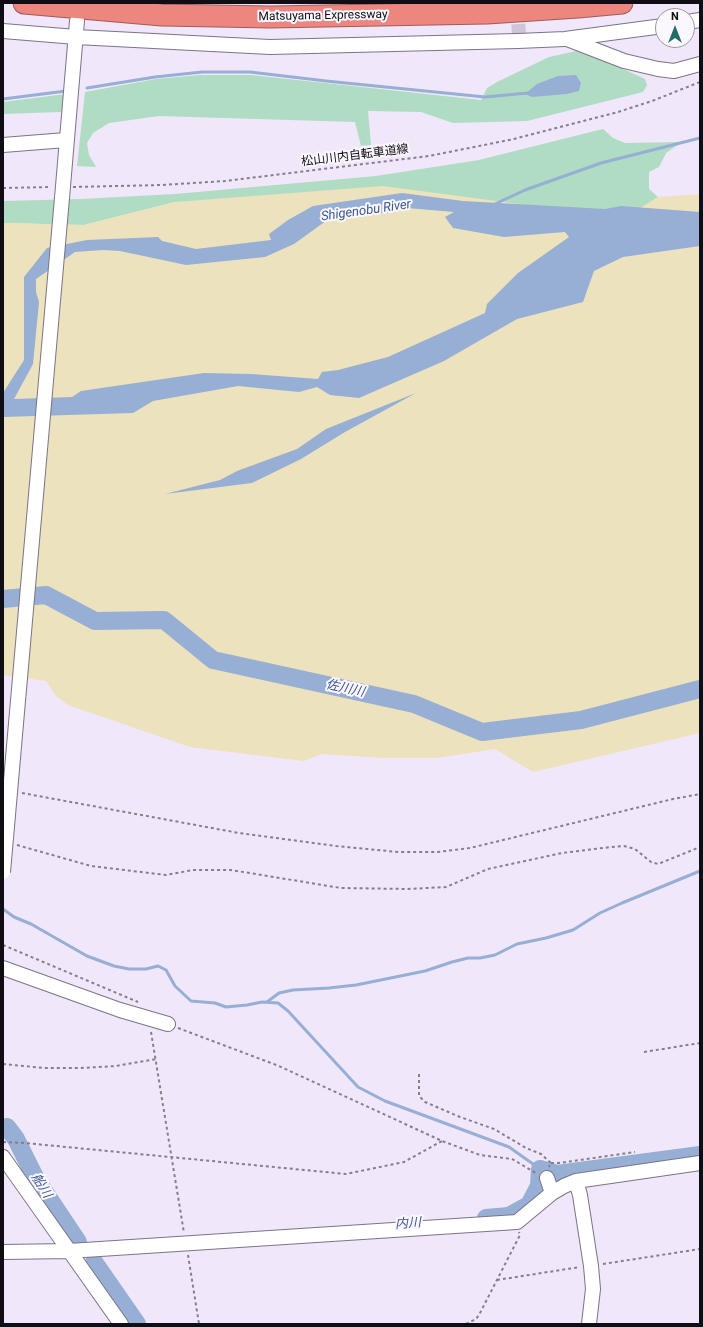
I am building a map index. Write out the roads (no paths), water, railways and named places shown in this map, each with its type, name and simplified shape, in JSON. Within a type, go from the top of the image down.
[{"type":"highway","name":"Matsuyama Expressway","points":[[24,3],[162,15],[271,17],[487,13],[622,3]]},
{"type":"street","points":[[3,872],[77,21]]},
{"type":"street","points":[[3,31],[76,37],[270,47],[518,38],[565,39],[655,27]]},
{"type":"street","points":[[565,39],[624,61],[658,69],[674,71],[700,64]]},
{"type":"street","points":[[3,144],[66,140]]},
{"type":"street","points":[[3,968],[120,1010],[168,1024]]},
{"type":"street","points":[[3,1157],[121,1324]]},
{"type":"street","points":[[3,1252],[69,1251],[185,1239],[517,1222],[552,1193],[576,1181],[700,1163]]},
{"type":"street","points":[[548,1172],[552,1193]]},
{"type":"street","points":[[576,1181],[580,1195],[591,1266],[593,1289],[589,1324]]},
{"type":"water","points":[[576,75],[581,83],[579,91],[567,94],[532,97],[525,94],[537,84],[558,76]]},
{"type":"water","name":"Shigenobu River","points":[[402,193],[463,201],[605,209],[621,206],[700,212],[700,246],[623,257],[594,271],[583,302],[517,319],[444,361],[359,398],[330,395],[317,387],[299,392],[238,386],[153,401],[133,413],[3,417],[3,393],[24,360],[24,277],[47,248],[87,240],[158,237],[162,241],[196,249],[271,240],[269,234],[288,220],[313,206]],"holes":[[[407,208],[454,212],[445,217],[453,228],[504,237],[565,232],[569,237],[518,273],[487,304],[485,313],[388,357],[338,370],[322,372],[318,379],[251,374],[204,373],[81,391],[72,397],[14,399],[33,364],[39,302],[36,292],[36,279],[75,252],[103,250],[120,251],[186,265],[265,257],[294,244],[330,218],[385,213]]]},
{"type":"water","points":[[416,393],[345,432],[301,459],[252,483],[165,494],[220,480],[237,471],[297,449],[326,429]]},
{"type":"waterway","points":[[87,88],[155,77],[202,72],[250,72],[485,97],[528,93]]},
{"type":"waterway","points":[[3,99],[66,91]]},
{"type":"waterway","points":[[495,204],[525,190],[601,163],[700,138]]},
{"type":"waterway","name":"佐川川","points":[[3,599],[46,595],[95,621],[164,620],[213,660],[414,704],[482,732],[581,720],[700,689]]},
{"type":"waterway","points":[[267,1002],[279,993],[293,990],[356,985],[425,971],[468,958],[480,958],[495,955],[517,944],[546,938],[573,930],[600,913],[700,871]]},
{"type":"waterway","points":[[3,909],[14,917],[31,924],[87,956],[114,966],[129,969],[146,969],[158,966],[166,970],[175,986],[191,1001],[215,1003],[226,1007],[262,1002],[278,1003],[288,1011],[358,1087],[385,1101],[509,1147],[540,1169]]},
{"type":"waterway","name":"船川","points":[[7,1127],[16,1139],[36,1179],[78,1242]]},
{"type":"waterway","name":"内川","points":[[486,1218],[509,1216],[529,1205],[539,1186],[540,1169],[557,1174],[700,1155]]},
{"type":"waterway","name":"船川","points":[[94,1262],[137,1324]]},
{"type":"tunnel","points":[[517,3],[519,35]]}]
